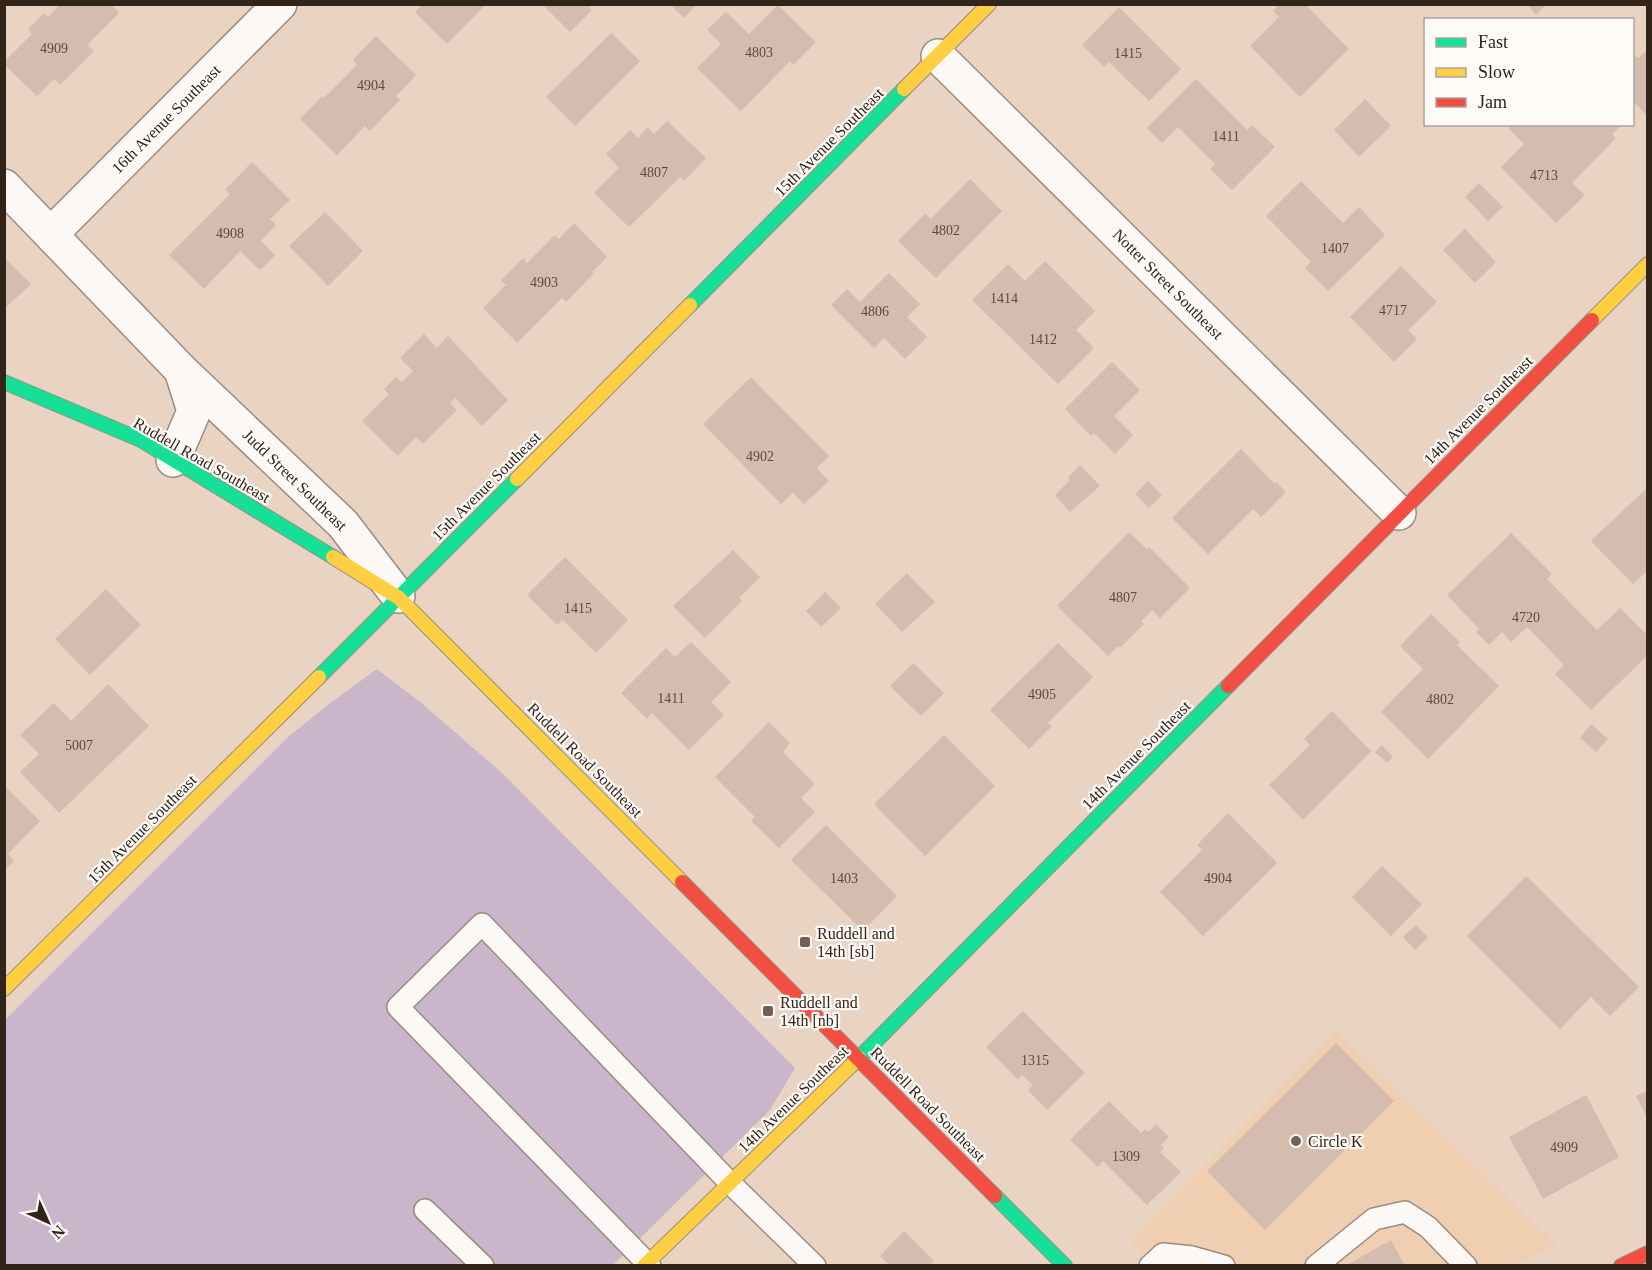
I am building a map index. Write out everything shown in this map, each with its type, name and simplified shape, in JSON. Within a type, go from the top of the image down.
[{"type":"street","name":"16th Avenue Southeast","points":[[52,233],[280,4]]},
{"type":"street","name":"15th Avenue Southeast","points":[[4,989],[399,598],[989,4]]},
{"type":"street","name":"Notter Street Southeast","points":[[938,56],[1399,513]]},
{"type":"street","name":"Judd Street Southeast","points":[[4,186],[52,233],[182,370],[343,524],[399,598]]},
{"type":"street","name":"14th Avenue Southeast","points":[[647,1264],[859,1058],[1647,264]]},
{"type":"street","name":"Judd Street Southeast","points":[[173,460],[194,411],[182,370]]},
{"type":"street","name":"Ruddell Road Southeast","points":[[4,382],[141,440],[399,598],[1065,1266]]},
{"type":"street","points":[[1621,1266],[1647,1253]]},
{"type":"lane","points":[[647,1264],[398,1007],[482,924],[730,1183],[815,1266]]},
{"type":"lane","points":[[425,1210],[483,1266]]},
{"type":"lane","points":[[1316,1266],[1374,1219],[1405,1212],[1428,1227],[1466,1266]]},
{"type":"lane","points":[[1150,1266],[1163,1254],[1192,1257],[1224,1266]]},
{"type":"shaded area","points":[[377,669],[420,702],[501,772],[795,1068],[770,1110],[613,1265],[5,1266],[5,1020],[288,737]]},
{"type":"shaded area","points":[[1336,1031],[1557,1245],[1514,1265],[1155,1266],[1131,1241]]},
{"type":"building","points":[[60,4],[111,4],[119,13],[87,45],[94,51],[60,85],[54,79],[37,96],[4,62],[32,34],[28,29],[44,13],[48,17]]},
{"type":"building","points":[[422,4],[486,4],[447,44],[415,12]]},
{"type":"building","points":[[542,4],[587,4],[592,10],[570,32]]},
{"type":"building","points":[[670,4],[697,4],[684,18]]},
{"type":"building","points":[[1279,4],[1305,4],[1349,49],[1300,97],[1250,46],[1279,17],[1273,11]]},
{"type":"building","points":[[1527,4],[1547,4],[1536,15]]},
{"type":"building","points":[[778,5],[816,42],[793,65],[790,61],[741,111],[697,68],[721,44],[707,30],[726,12],[749,34]]},
{"type":"building","points":[[1119,7],[1181,69],[1149,101],[1109,62],[1104,67],[1082,45]]},
{"type":"building","points":[[611,33],[640,61],[575,126],[546,97]]},
{"type":"building","points":[[376,36],[416,75],[396,96],[400,100],[370,131],[365,126],[337,155],[300,119],[357,65],[353,60]]},
{"type":"building","points":[[1648,49],[1648,116],[1634,103],[1634,55],[1638,58]]},
{"type":"building","points":[[1196,79],[1247,130],[1252,125],[1275,147],[1232,190],[1210,169],[1215,164],[1178,127],[1162,143],[1147,128]]},
{"type":"building","points":[[1365,99],[1391,126],[1359,157],[1334,130]]},
{"type":"building","points":[[667,121],[706,158],[684,181],[680,177],[629,227],[594,193],[619,168],[606,154],[630,130],[638,138],[648,127],[654,134]]},
{"type":"building","points":[[1511,126],[1620,126],[1612,134],[1616,138],[1572,183],[1585,195],[1556,223],[1501,167],[1524,144],[1509,129]]},
{"type":"building","points":[[252,162],[290,200],[270,219],[276,225],[261,241],[275,255],[260,270],[240,251],[204,289],[169,255],[230,194],[225,190]]},
{"type":"building","points":[[970,179],[1002,211],[936,278],[898,241],[925,214],[931,219]]},
{"type":"building","points":[[1301,181],[1343,223],[1359,207],[1385,235],[1328,291],[1305,268],[1311,262],[1266,216]]},
{"type":"building","points":[[1479,183],[1503,207],[1488,221],[1465,197]]},
{"type":"building","points":[[325,212],[363,251],[328,286],[289,246]]},
{"type":"building","points":[[574,223],[607,257],[566,302],[562,298],[517,343],[483,308],[506,285],[501,280],[523,258],[527,263],[555,235],[559,239]]},
{"type":"building","points":[[1465,229],[1496,262],[1475,283],[1443,250]]},
{"type":"building","points":[[4,257],[31,284],[4,309]]},
{"type":"building","points":[[1045,261],[1095,311],[1076,330],[1094,348],[1058,384],[972,300],[1008,264],[1025,281]]},
{"type":"building","points":[[1401,266],[1437,302],[1408,330],[1417,339],[1394,362],[1350,317]]},
{"type":"building","points":[[889,273],[920,304],[907,317],[927,337],[905,359],[884,338],[874,348],[831,305],[847,289],[860,302]]},
{"type":"building","points":[[424,334],[437,348],[448,336],[508,400],[482,426],[455,398],[450,403],[457,410],[423,444],[416,437],[398,456],[362,421],[389,394],[384,389],[396,377],[402,382],[413,371],[400,358]]},
{"type":"building","points":[[1112,362],[1140,390],[1114,416],[1133,435],[1115,454],[1094,433],[1091,436],[1065,409]]},
{"type":"building","points":[[751,377],[829,456],[817,468],[829,481],[804,504],[793,493],[781,504],[703,424]]},
{"type":"building","points":[[1241,449],[1275,484],[1276,482],[1286,492],[1261,517],[1253,509],[1208,554],[1172,518]]},
{"type":"building","points":[[1080,465],[1100,486],[1070,512],[1055,495],[1070,480],[1068,477]]},
{"type":"building","points":[[1148,481],[1162,495],[1149,508],[1135,494]]},
{"type":"building","points":[[1648,487],[1648,570],[1633,584],[1591,541]]},
{"type":"building","points":[[1129,532],[1147,549],[1149,547],[1190,588],[1160,618],[1152,610],[1141,621],[1144,624],[1120,648],[1118,646],[1108,656],[1057,606]]},
{"type":"building","points":[[1511,533],[1552,574],[1547,579],[1597,630],[1620,608],[1648,636],[1648,655],[1591,710],[1555,674],[1564,665],[1527,627],[1511,642],[1502,632],[1489,645],[1476,632],[1479,629],[1447,595]]},
{"type":"building","points":[[733,550],[760,577],[739,598],[742,601],[705,638],[673,606]]},
{"type":"building","points":[[565,557],[628,620],[596,653],[563,620],[557,625],[527,595]]},
{"type":"building","points":[[907,573],[935,602],[902,632],[875,604]]},
{"type":"building","points":[[106,589],[141,625],[90,675],[55,639]]},
{"type":"building","points":[[825,592],[841,608],[821,627],[806,611]]},
{"type":"building","points":[[1431,614],[1460,642],[1457,645],[1499,686],[1428,759],[1381,712],[1423,669],[1400,646]]},
{"type":"building","points":[[691,642],[731,682],[711,702],[724,715],[689,750],[652,713],[647,719],[621,693],[666,648],[675,657]]},
{"type":"building","points":[[1058,643],[1093,677],[1048,723],[1052,726],[1029,749],[990,710]]},
{"type":"building","points":[[913,663],[944,693],[921,716],[890,686]]},
{"type":"building","points":[[108,684],[149,726],[59,813],[20,772],[39,754],[20,735],[54,703],[71,721]]},
{"type":"building","points":[[1332,711],[1371,751],[1303,820],[1269,785],[1310,745],[1304,739]]},
{"type":"building","points":[[769,722],[790,743],[783,752],[815,784],[801,798],[815,812],[779,848],[751,821],[755,817],[715,777]]},
{"type":"building","points":[[1591,724],[1608,739],[1596,752],[1580,738]]},
{"type":"building","points":[[944,735],[995,786],[925,856],[874,804]]},
{"type":"building","points":[[1382,745],[1393,757],[1387,763],[1375,752]]},
{"type":"building","points":[[4,785],[40,821],[8,854],[14,861],[4,871]]},
{"type":"building","points":[[1228,813],[1277,863],[1203,936],[1160,892],[1202,850],[1197,845]]},
{"type":"building","points":[[826,825],[897,896],[863,931],[791,860]]},
{"type":"building","points":[[1382,866],[1422,904],[1391,936],[1352,897]]},
{"type":"building","points":[[1526,876],[1639,987],[1610,1016],[1591,997],[1560,1029],[1467,936]]},
{"type":"building","points":[[1416,925],[1428,937],[1415,950],[1403,937]]},
{"type":"building","points":[[1023,1011],[1085,1073],[1047,1110],[1028,1090],[1033,1085],[1022,1075],[1018,1080],[986,1047]]},
{"type":"building","name":"Circle K","points":[[1336,1043],[1394,1101],[1265,1230],[1207,1171]]},
{"type":"building","points":[[1648,1090],[1648,1120],[1636,1096]]},
{"type":"building","points":[[1586,1095],[1619,1157],[1543,1199],[1509,1137]]},
{"type":"building","points":[[1109,1101],[1141,1133],[1145,1129],[1149,1132],[1156,1124],[1169,1137],[1161,1145],[1164,1148],[1160,1152],[1181,1172],[1147,1205],[1103,1161],[1098,1167],[1070,1140]]},
{"type":"building","points":[[904,1231],[934,1261],[930,1266],[890,1266],[880,1256]]},
{"type":"building","points":[[1391,1240],[1405,1266],[1345,1266]]},
{"type":"traffic: fast","points":[[690,305],[904,89]]},
{"type":"traffic: fast","points":[[4,382],[141,440],[333,557]]},
{"type":"traffic: fast","points":[[319,677],[517,479]]},
{"type":"traffic: fast","points":[[859,1058],[1228,686]]},
{"type":"traffic: fast","points":[[995,1196],[1065,1266]]},
{"type":"traffic: slow","points":[[904,89],[989,4]]},
{"type":"traffic: slow","points":[[1592,320],[1648,264]]},
{"type":"traffic: slow","points":[[517,479],[690,305]]},
{"type":"traffic: slow","points":[[333,557],[399,598],[682,882]]},
{"type":"traffic: slow","points":[[4,989],[319,677]]},
{"type":"traffic: slow","points":[[644,1266],[859,1058]]},
{"type":"traffic: jam","points":[[1228,686],[1592,320]]},
{"type":"traffic: jam","points":[[682,882],[995,1196]]},
{"type":"traffic: jam","points":[[1621,1266],[1648,1253]]},
{"type":"place","name":"Ruddell and 14th [sb]","points":[[805,942]]},
{"type":"place","name":"Ruddell and 14th [nb]","points":[[768,1011]]},
{"type":"place","name":"Circle K","points":[[1296,1141]]}]
